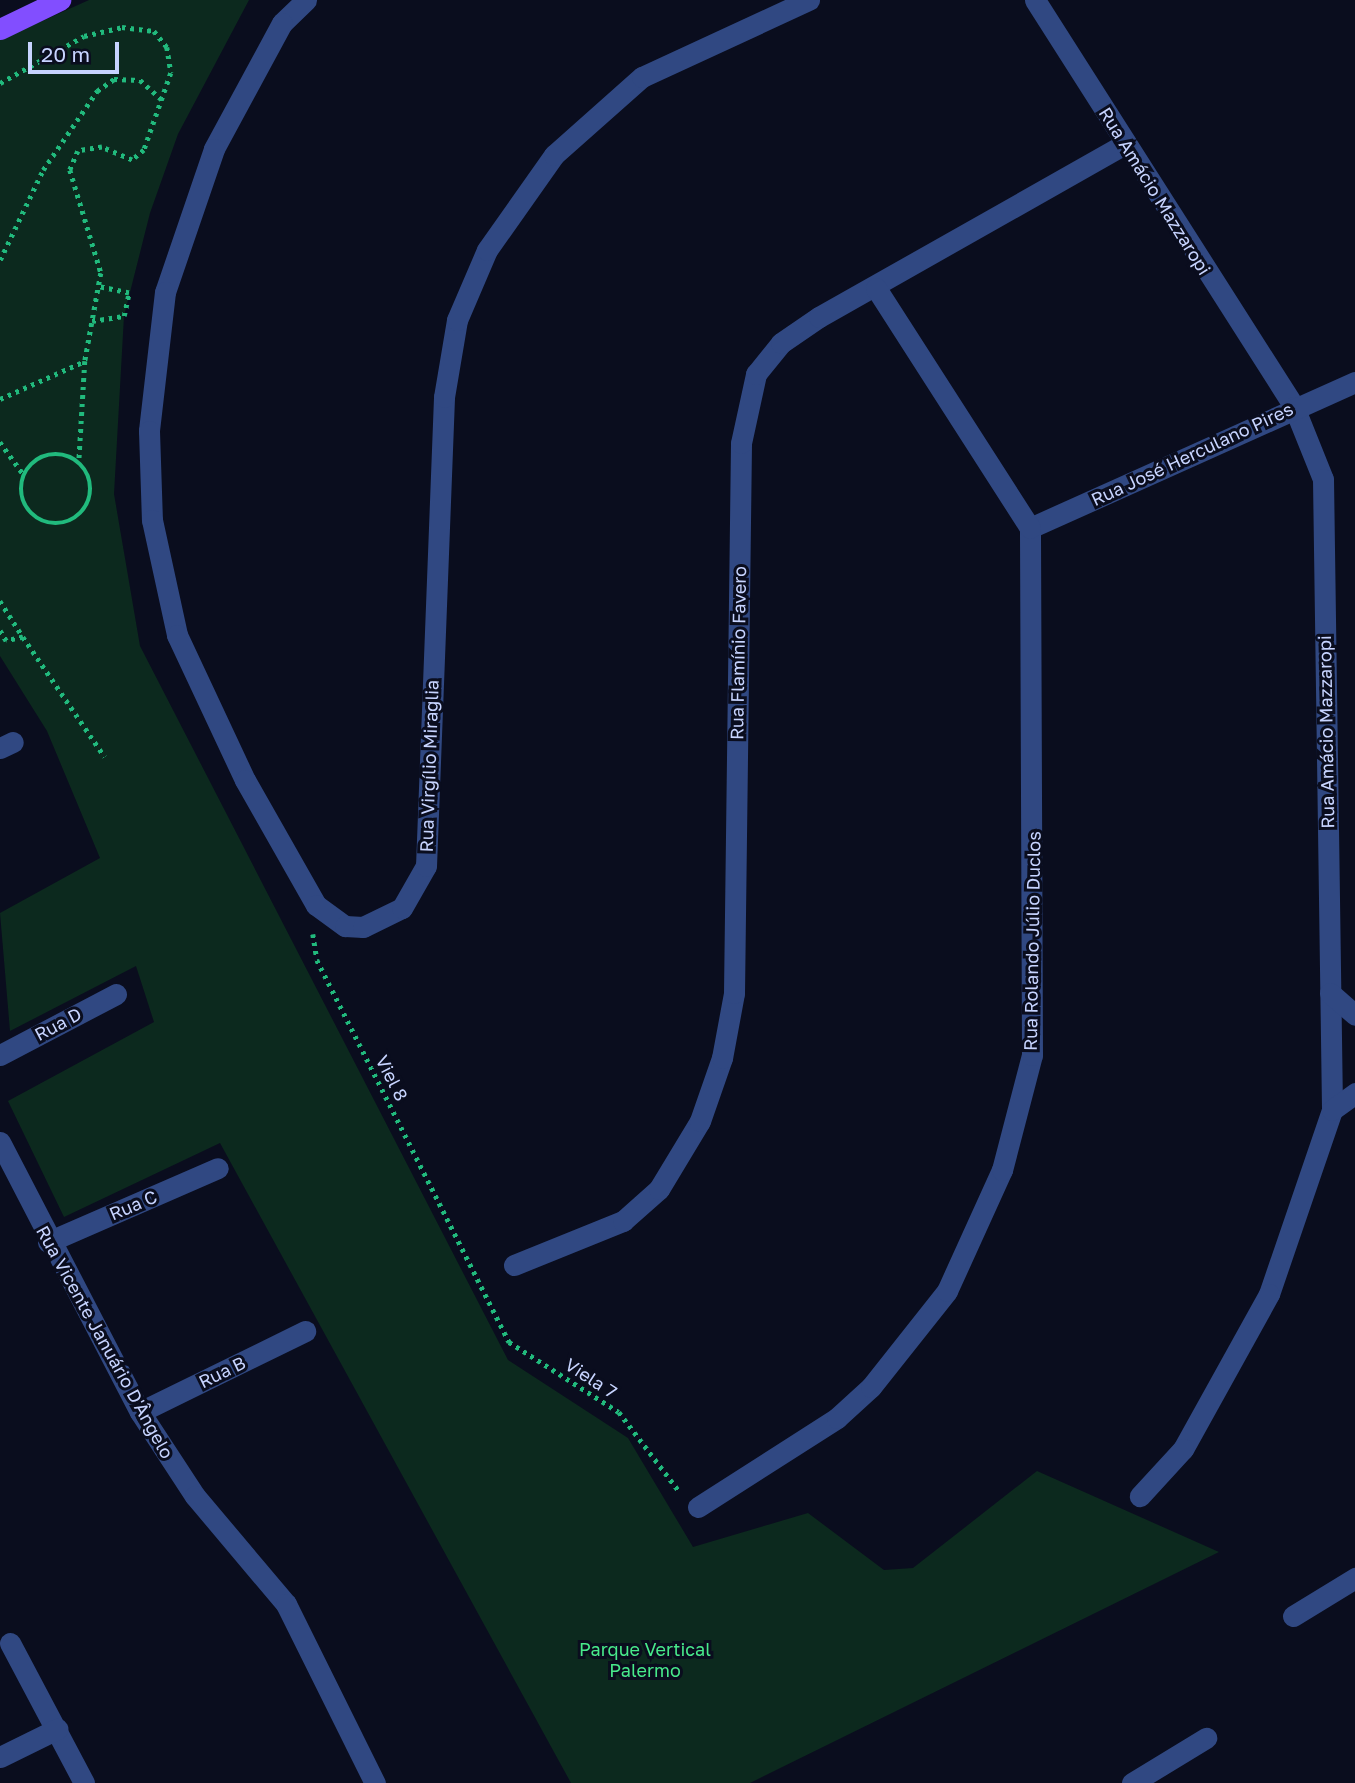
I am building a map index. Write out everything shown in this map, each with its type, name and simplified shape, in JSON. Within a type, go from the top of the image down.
[{"type":"main road","points":[[0,29],[60,0]]},
{"type":"street","name":"Rua Virgílio Miraglia","points":[[282,23],[286,0]]},
{"type":"street","name":"Rua Virgílio Miraglia","points":[[306,0],[282,23],[214,149],[165,292],[149,431],[156,564],[177,635],[306,892],[345,926],[363,927],[402,908],[423,876],[444,397],[457,320],[487,250],[554,155],[642,77],[809,0]]},
{"type":"street","name":"Rua Amácio Mazzaropi","points":[[1035,0],[1294,407],[1323,479],[1332,1110],[1269,1294],[1189,1439],[1140,1496]]},
{"type":"street","name":"Rua Flamínio Favero","points":[[514,1265],[632,1213],[680,1162],[714,1087],[734,993],[744,407],[756,374],[781,343],[1125,144]]},
{"type":"street","points":[[876,288],[1030,528]]},
{"type":"street","name":"Rua José Herculano Pires","points":[[1030,528],[1294,407],[1355,383]]},
{"type":"street","name":"Rua Rolando Júlio Duclos","points":[[698,1507],[779,1461],[871,1387],[947,1291],[1002,1170],[1032,1055],[1030,528]]},
{"type":"street","points":[[1330,993],[1355,1014]]},
{"type":"street","name":"Rua D","points":[[0,1055],[116,994]]},
{"type":"street","points":[[1332,1110],[1355,1093]]},
{"type":"street","name":"Rua Vicente Januário D'Ângelo","points":[[0,1142],[48,1241],[140,1412],[195,1496],[286,1604],[375,1783]]},
{"type":"street","name":"Rua C","points":[[48,1241],[218,1168]]},
{"type":"street","name":"Rua B","points":[[140,1412],[305,1331]]},
{"type":"street","points":[[1293,1616],[1355,1578]]},
{"type":"street","points":[[10,1643],[84,1783]]},
{"type":"street","points":[[0,1757],[57,1729]]},
{"type":"street","points":[[1132,1783],[1155,1777],[1206,1738]]},
{"type":"path","points":[[0,83],[84,36],[142,28],[167,47],[171,73],[144,150],[132,160],[102,148],[78,151],[70,170],[98,251],[100,287],[85,361],[79,462],[90,481],[87,504],[59,524],[27,510],[23,474],[0,442]]},
{"type":"path","points":[[0,260],[43,170],[97,91],[114,79],[140,80],[162,100]]},
{"type":"path","points":[[92,321],[124,316],[129,293],[100,287]]},
{"type":"path","points":[[0,399],[85,361]]},
{"type":"path","points":[[23,474],[47,454],[79,462]]},
{"type":"path","points":[[0,601],[106,757]]},
{"type":"path","points":[[0,631],[6,641],[23,637]]},
{"type":"path","name":"Viel 8","points":[[306,892],[317,960],[473,1271]]},
{"type":"path","name":"Viela 7","points":[[473,1271],[509,1342],[619,1412],[667,1482],[698,1507]]},
{"type":"green space","name":"Parque Vertical Palermo","points":[[89,0],[249,0],[178,134],[150,213],[124,316],[114,494],[140,646],[508,1360],[628,1438],[693,1547],[808,1513],[884,1570],[913,1568],[1037,1471],[1219,1552],[750,1783],[571,1783],[220,1143],[64,1217],[8,1101],[154,1022],[136,966],[10,1031],[0,913],[100,858],[47,731],[0,656],[0,40]]}]
